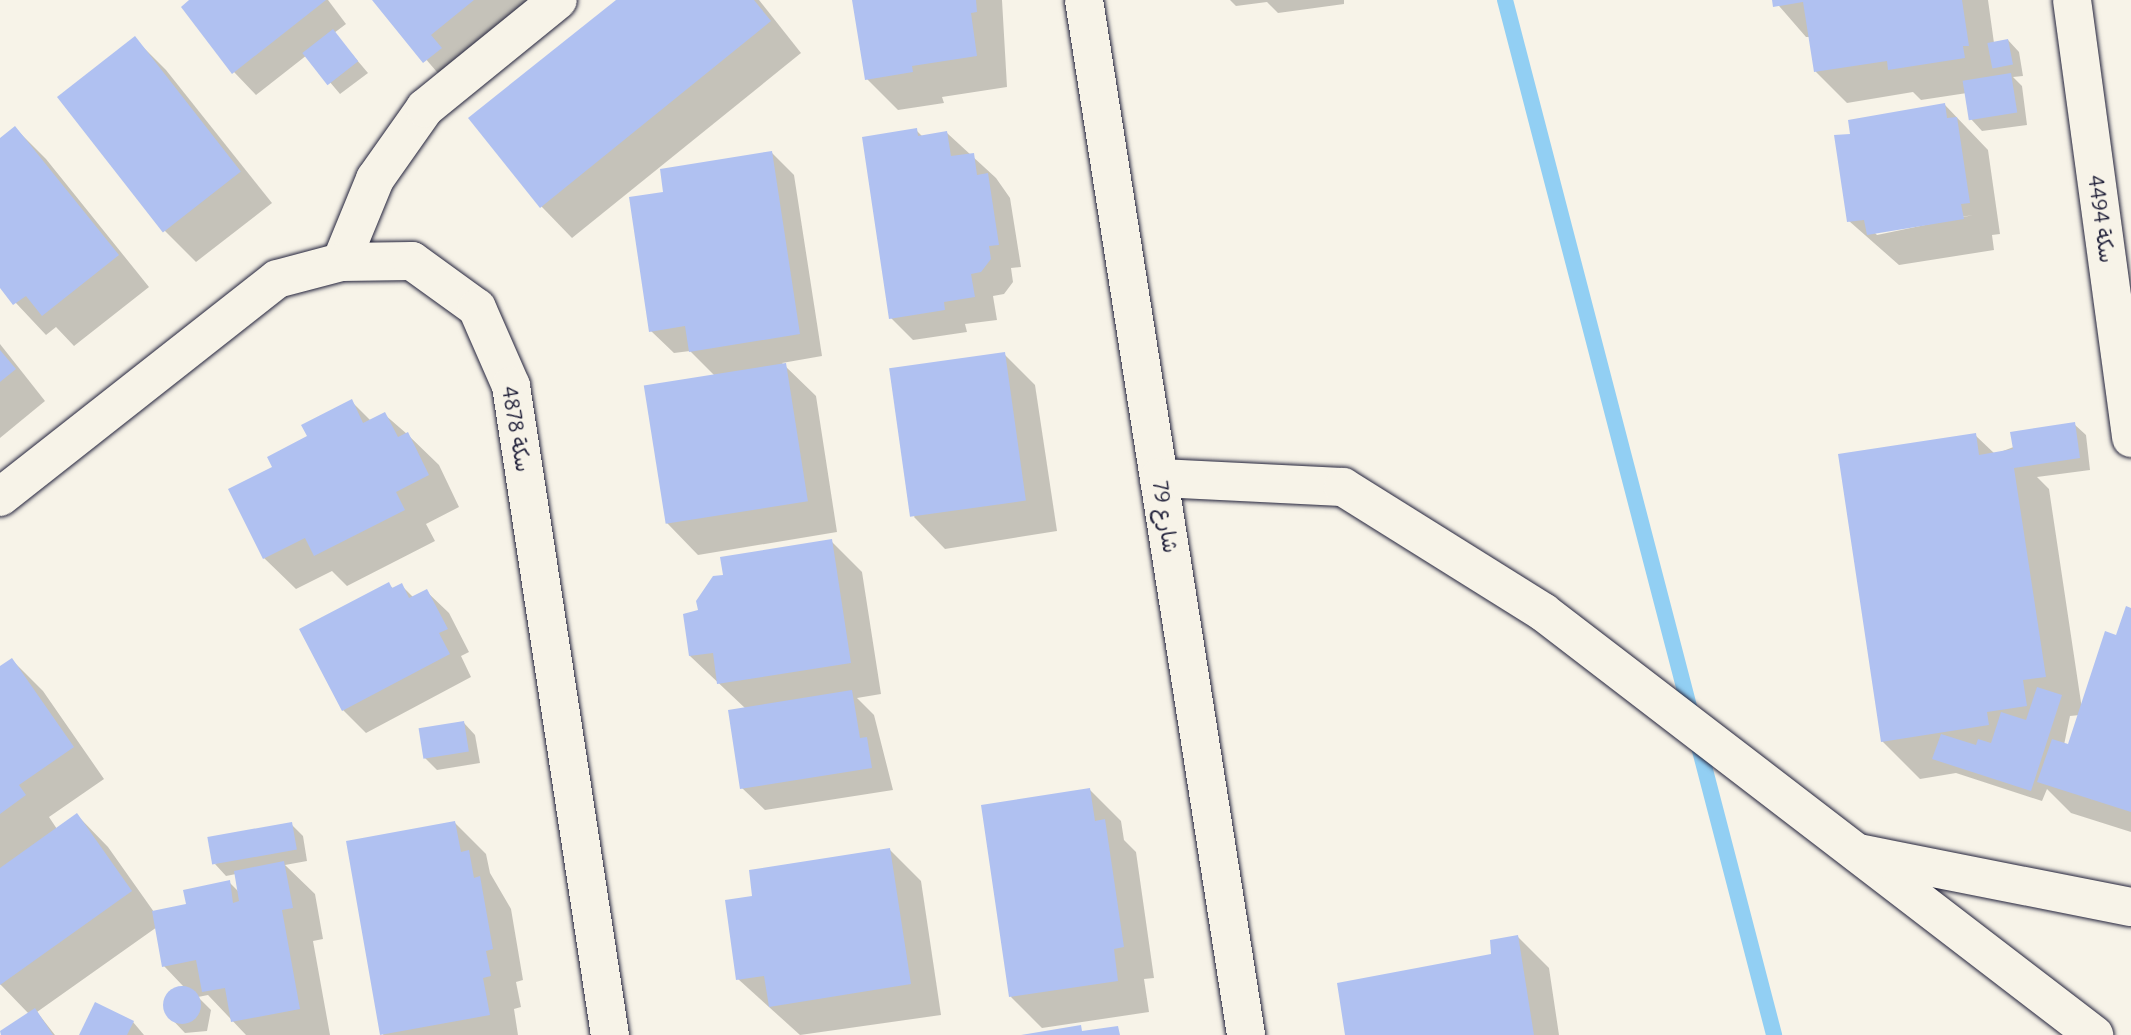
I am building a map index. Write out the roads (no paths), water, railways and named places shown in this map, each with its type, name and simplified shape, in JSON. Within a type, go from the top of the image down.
[{"type":"street","points":[[341,262],[375,180],[425,108],[558,0]]},
{"type":"street","name":"79 شارع","points":[[1084,0],[1246,1035]]},
{"type":"street","name":"سكة 4494","points":[[2072,0],[2131,438]]},
{"type":"street","name":"سكة 4878","points":[[0,497],[277,279],[341,262],[412,261],[477,308],[511,386],[610,1035]]},
{"type":"street","points":[[1159,478],[1343,487],[1543,612],[1849,851],[2094,1035]]},
{"type":"street","points":[[1849,851],[2131,907]]},
{"type":"waterway","points":[[1505,0],[1692,718]]},
{"type":"waterway","points":[[1697,739],[1774,1035]]}]
